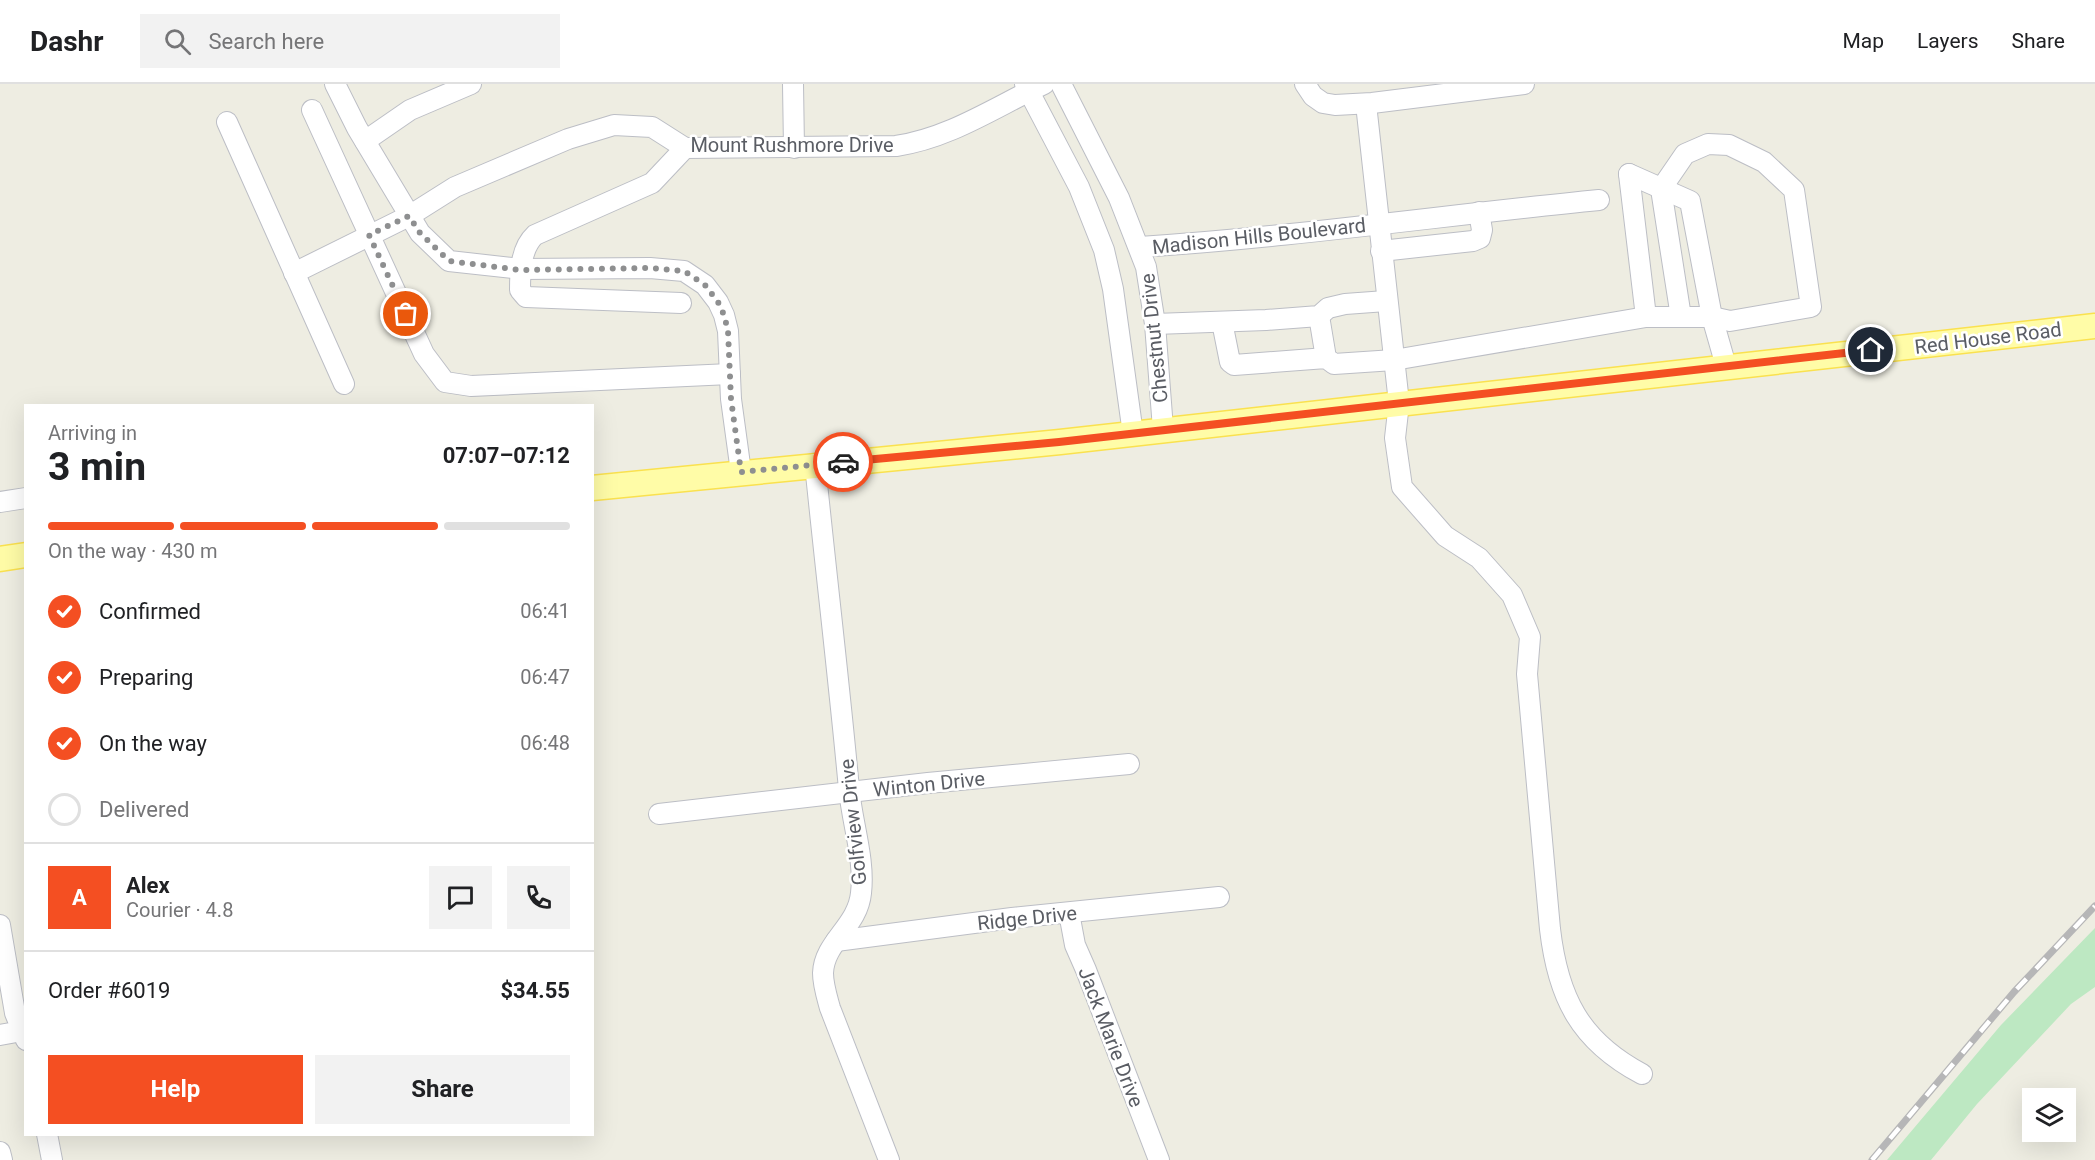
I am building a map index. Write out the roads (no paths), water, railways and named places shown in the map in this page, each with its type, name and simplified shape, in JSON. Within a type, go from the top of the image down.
[{"type":"main road","name":"Red House Road","points":[[594,488],[1133,434],[2095,326]]},
{"type":"main road","points":[[0,559],[24,555]]},
{"type":"street","points":[[335,84],[364,141],[409,216],[420,233],[449,261],[520,270],[641,268],[684,271],[705,285],[718,302],[724,315],[741,472]]},
{"type":"street","points":[[364,141],[410,110],[471,84]]},
{"type":"street","points":[[793,84],[794,148]]},
{"type":"street","name":"Madison Hills Boulevard","points":[[1062,84],[1108,174],[1140,247],[1241,240],[1599,200]]},
{"type":"street","points":[[1305,84],[1313,96],[1323,104],[1335,105],[1366,104],[1524,84]]},
{"type":"street","points":[[1033,86],[1079,187],[1104,250],[1113,289],[1133,434]]},
{"type":"street","name":"Mount Rushmore Drive","points":[[294,273],[409,216],[455,187],[568,139],[614,125],[652,127],[685,148],[879,148],[913,144],[943,134],[1033,86]]},
{"type":"street","points":[[1366,104],[1399,403],[1395,438],[1402,488],[1444,536],[1479,558],[1512,595],[1530,637],[1527,674],[1555,964],[1564,996],[1597,1044],[1623,1064],[1642,1074]]},
{"type":"street","points":[[312,110],[424,354],[445,382],[471,386],[729,374]]},
{"type":"street","points":[[227,122],[344,384]]},
{"type":"street","points":[[1222,322],[1230,362],[1234,365],[1326,358],[1334,364],[1394,360],[1646,317],[1681,317],[1712,317],[1730,321],[1811,307],[1794,190],[1764,162],[1729,145],[1708,144],[1685,154],[1661,189],[1681,317]]},
{"type":"street","points":[[681,303],[526,297],[520,290],[520,270],[528,242],[535,236],[652,183],[685,148]]},
{"type":"street","points":[[1646,317],[1629,174],[1690,201],[1712,317],[1726,366]]},
{"type":"street","points":[[1381,251],[1473,241],[1480,238],[1482,231],[1479,212]]},
{"type":"street","name":"Chestnut Drive","points":[[1140,247],[1146,267],[1155,324],[1163,429]]},
{"type":"street","points":[[639,301],[641,268]]},
{"type":"street","points":[[1155,324],[1319,316],[1328,308],[1345,304],[1386,301]]},
{"type":"street","points":[[1319,316],[1326,358]]},
{"type":"street","name":"Golfview Drive","points":[[815,464],[849,792],[858,847],[861,893],[852,921],[826,957],[823,973],[825,990],[889,1160]]},
{"type":"street","points":[[0,502],[24,498]]},
{"type":"street","name":"Winton Drive","points":[[659,814],[1129,764]]},
{"type":"street","name":"Ridge Drive","points":[[836,941],[1219,897]]},
{"type":"street","name":"Jack Marie Drive","points":[[1069,913],[1079,956],[1159,1160]]},
{"type":"street","points":[[0,925],[7,987],[24,1036],[0,1035]]},
{"type":"street","points":[[47,1136],[52,1160]]},
{"type":"street","points":[[0,1152],[2,1160]]},
{"type":"railway","points":[[1872,1160],[2014,992],[2095,906]]}]
